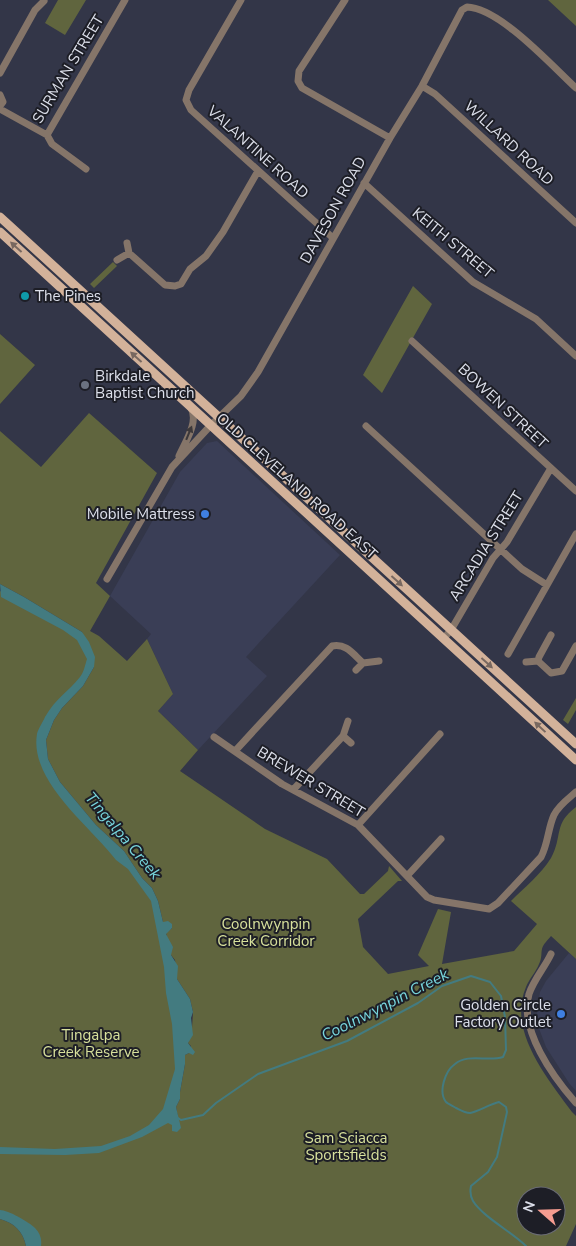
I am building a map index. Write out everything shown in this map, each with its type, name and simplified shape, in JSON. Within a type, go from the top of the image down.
[{"type":"main road","name":"OLD CLEVELAND ROAD EAST","points":[[0,217],[576,744]]},
{"type":"main road","name":"OLD CLEVELAND ROAD EAST","points":[[0,232],[576,760]]},
{"type":"street","name":"SURMAN STREET","points":[[1,103],[47,135],[125,0]]},
{"type":"street","name":"VALANTINE ROAD","points":[[241,0],[189,90],[186,100],[190,110],[333,238]]},
{"type":"street","points":[[345,0],[299,71],[298,81],[302,88],[390,138]]},
{"type":"street","points":[[0,73],[35,10],[44,1]]},
{"type":"street","name":"DAVESON ROAD","points":[[176,461],[241,396],[258,372],[364,183],[422,86],[462,10],[467,7],[474,7],[483,10],[508,26],[576,88]]},
{"type":"street","name":"WILLARD ROAD","points":[[422,86],[435,94],[576,223]]},
{"type":"street","points":[[47,135],[52,144],[86,170]]},
{"type":"street","points":[[127,243],[129,253],[165,285],[175,286],[181,284],[190,269],[206,256],[223,232],[258,171]]},
{"type":"street","name":"KEITH STREET","points":[[364,183],[473,282],[536,319],[576,356]]},
{"type":"street","points":[[116,260],[129,253]]},
{"type":"street","name":"BOWEN STREET","points":[[412,341],[576,491]]},
{"type":"street","points":[[107,579],[176,461],[194,420],[194,414],[189,405]]},
{"type":"street","points":[[366,426],[522,569],[547,585]]},
{"type":"street","name":"ARCADIA STREET","points":[[444,638],[451,630],[493,558],[507,542],[551,468]]},
{"type":"street","points":[[508,654],[576,534]]},
{"type":"street","points":[[538,661],[551,635]]},
{"type":"street","points":[[235,751],[332,646],[338,645],[347,648],[363,662],[379,661]]},
{"type":"street","points":[[526,662],[538,661],[551,673],[558,673],[562,671],[576,646]]},
{"type":"street","points":[[356,670],[363,662]]},
{"type":"street","points":[[293,790],[342,736],[348,720]]},
{"type":"street","points":[[358,825],[440,734]]},
{"type":"street","points":[[342,736],[351,744]]},
{"type":"street","name":"BREWER STREET","points":[[214,737],[282,784],[358,825],[427,897],[434,900],[489,908],[498,903],[541,857],[546,848],[554,816],[562,804],[576,792]]},
{"type":"street","points":[[408,876],[441,839]]},
{"type":"street","points":[[551,954],[530,994],[527,1007],[529,1024],[542,1055],[563,1088],[576,1103]]},
{"type":"shaded area","points":[[217,441],[340,555],[246,657],[267,676],[198,750],[158,711],[173,694],[147,639],[151,634],[110,596],[180,472],[207,443]]},
{"type":"shaded area","name":"Tingalpa Creek","points":[[0,584],[82,632],[89,642],[95,657],[94,667],[83,686],[62,708],[54,720],[46,740],[48,759],[60,782],[96,825],[124,851],[142,878],[152,888],[158,901],[163,922],[168,921],[172,924],[172,928],[166,934],[173,947],[171,955],[178,966],[177,979],[190,999],[193,1012],[191,1018],[193,1035],[188,1043],[195,1052],[193,1055],[189,1053],[185,1055],[180,1099],[176,1107],[181,1128],[177,1132],[172,1131],[172,1125],[168,1123],[142,1137],[99,1153],[65,1155],[0,1154],[0,1147],[55,1149],[101,1146],[130,1136],[149,1125],[163,1109],[175,1069],[172,1024],[166,993],[164,967],[151,901],[128,869],[116,860],[64,802],[42,769],[37,752],[38,730],[53,705],[80,677],[87,659],[77,640],[63,630],[1,597]]},
{"type":"shaded area","points":[[569,953],[576,959],[576,1091],[546,1047],[538,1026],[537,1011],[540,992],[546,981]]},
{"type":"shaded area","points":[[0,1210],[18,1217],[35,1228],[40,1236],[41,1246],[26,1246],[23,1236],[17,1228],[0,1219]]},
{"type":"green space","points":[[58,0],[86,0],[65,35],[45,23]]},
{"type":"green space","points":[[548,0],[576,0],[576,26]]},
{"type":"green space","points":[[113,262],[117,266],[94,288],[90,284]]},
{"type":"green space","points":[[413,286],[432,304],[382,393],[363,375]]},
{"type":"green space","points":[[0,334],[35,365],[0,404]]},
{"type":"green space","points":[[89,413],[157,473],[96,583],[110,596],[90,631],[99,636],[127,661],[147,639],[173,694],[158,711],[198,750],[180,771],[265,829],[327,859],[360,894],[364,894],[388,871],[389,866],[402,881],[398,881],[358,919],[363,947],[388,974],[429,966],[418,955],[438,909],[451,912],[442,964],[514,951],[537,924],[511,901],[547,864],[555,850],[564,819],[576,807],[576,959],[551,936],[544,944],[540,962],[527,984],[522,1004],[522,1020],[533,1054],[552,1085],[576,1116],[576,1224],[566,1246],[32,1246],[22,1225],[0,1216],[0,591],[82,638],[91,657],[82,632],[0,584],[0,431],[41,467]],"holes":[[[91,658],[94,667],[83,686],[62,708],[54,720],[46,740],[48,759],[60,782],[96,825],[124,851],[142,878],[152,888],[158,901],[163,922],[172,928],[166,933],[171,955],[175,960],[177,979],[190,999],[193,1012],[192,1028],[188,1043],[191,1046],[189,1053],[185,1055],[180,1099],[176,1107],[178,1118],[167,1109],[183,1032],[153,897],[56,783],[44,758],[42,737],[55,709],[85,676]]]},
{"type":"green space","points":[[576,698],[576,710],[568,724],[563,720]]},
{"type":"green space","points":[[0,1219],[17,1228],[23,1236],[26,1246],[0,1246]]},
{"type":"waterway","name":"Coolnwynpin Creek","points":[[178,1118],[181,1120],[203,1115],[216,1103],[258,1074],[347,1041],[418,1003],[442,986],[471,976],[490,982],[501,996],[505,1017],[506,1050],[503,1057],[491,1059],[472,1058],[455,1064],[448,1071],[443,1093],[447,1103],[459,1110],[470,1113],[499,1102],[506,1107],[507,1112],[497,1157],[488,1172],[471,1186],[471,1197],[490,1219],[526,1246]]},
{"type":"place","name":"The Pines","points":[[25,296]]},
{"type":"place","name":"Birkdale Baptist Church","points":[[85,385]]},
{"type":"place","name":"Mobile Mattress","points":[[205,514]]},
{"type":"place","name":"Golden Circle Factory Outlet","points":[[561,1014]]},
{"type":"park label","name":"Coolnwynpin Creek Corridor","points":[[266,932]]},
{"type":"park label","name":"Tingalpa Creek Reserve","points":[[91,1044]]},
{"type":"park label","name":"Sam Sciacca Sportsfields","points":[[346,1146]]}]
